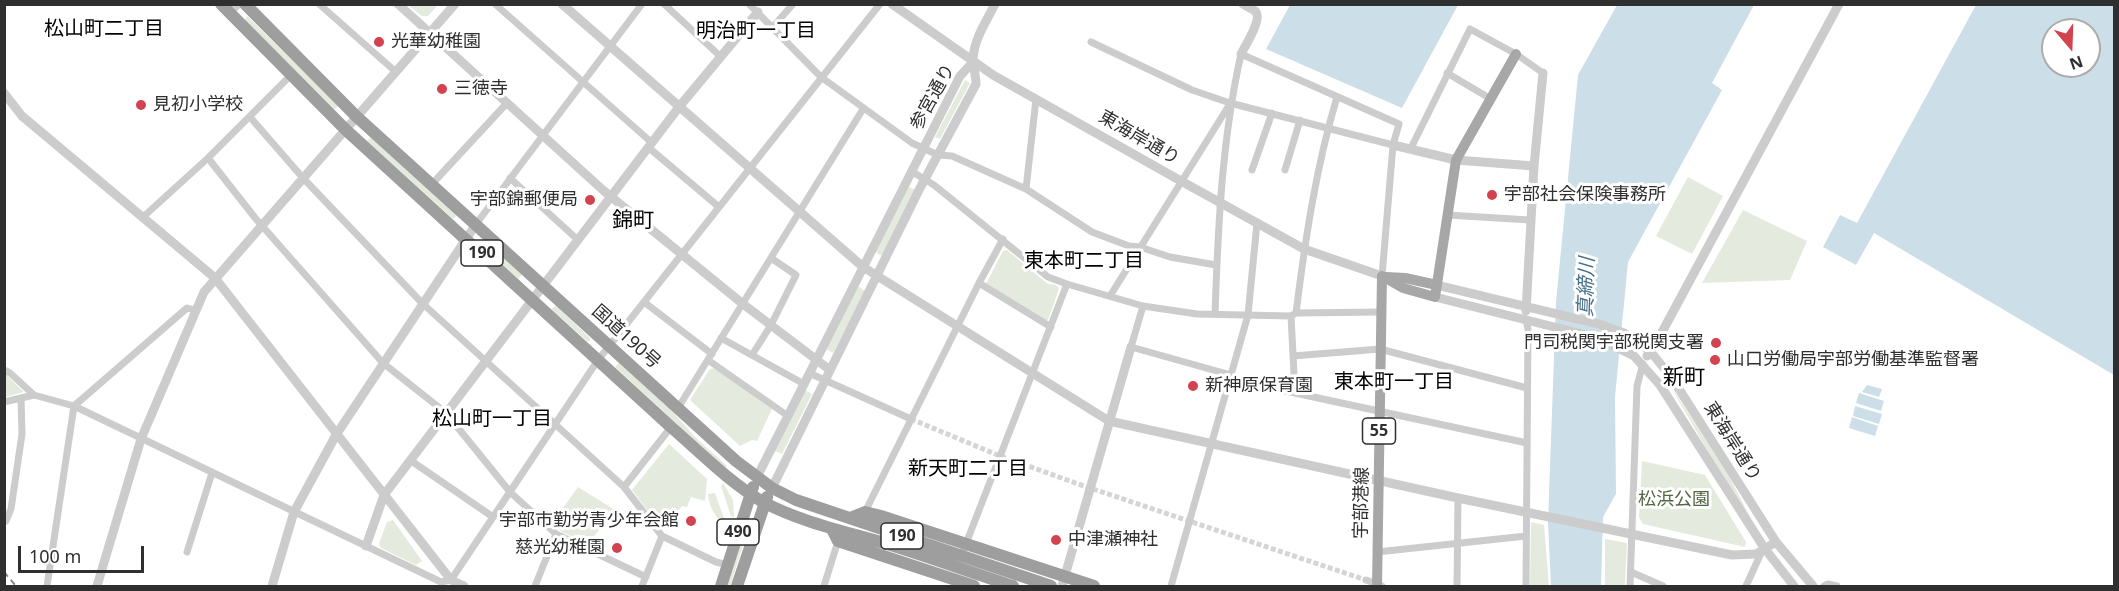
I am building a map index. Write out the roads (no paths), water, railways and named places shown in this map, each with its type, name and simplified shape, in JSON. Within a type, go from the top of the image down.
[{"type":"highway","name":"国道190号","points":[[245,4],[357,117],[736,461],[772,488],[796,500],[870,525],[958,567],[1051,586]]},
{"type":"highway","name":"国道190号","points":[[230,7],[291,75],[346,130],[671,427],[724,474],[751,494],[791,514],[832,529],[883,543],[1013,586]]},
{"type":"highway","name":"490","points":[[721,586],[757,477]]},
{"type":"highway","name":"490","points":[[737,586],[765,502],[772,488]]},
{"type":"highway","points":[[865,512],[958,567],[974,586]]},
{"type":"highway","points":[[850,518],[865,512]]},
{"type":"highway","points":[[865,512],[870,525]]},
{"type":"highway","points":[[832,529],[838,541]]},
{"type":"highway","points":[[838,541],[852,535]]},
{"type":"highway","points":[[838,541],[958,567],[1094,586]]},
{"type":"main road","points":[[1382,276],[1403,288],[1435,297],[1456,160],[1516,54]]},
{"type":"main road","points":[[1382,276],[1437,285]]},
{"type":"main road","name":"宇部港線","points":[[1379,586],[1377,552],[1382,276]]},
{"type":"street","points":[[319,4],[396,72]]},
{"type":"street","points":[[398,4],[610,196],[743,304],[830,370]]},
{"type":"street","points":[[97,586],[141,439],[194,310],[204,292],[455,4]]},
{"type":"street","points":[[495,4],[719,207]]},
{"type":"street","points":[[562,4],[863,267],[1109,421],[1605,530],[1732,555],[1745,555],[1764,550],[1776,542]]},
{"type":"street","points":[[272,586],[294,512],[336,435],[465,238],[642,4]]},
{"type":"street","points":[[664,4],[721,57]]},
{"type":"street","points":[[749,4],[821,77],[912,143],[938,155],[952,156],[1026,189],[1092,232],[1129,246],[1140,247],[1170,257],[1216,265]]},
{"type":"street","points":[[772,28],[793,4]]},
{"type":"street","points":[[444,583],[493,517],[598,360],[880,4]]},
{"type":"street","name":"東海岸通り","points":[[892,4],[973,62],[1181,181],[1304,249],[1382,276]]},
{"type":"street","points":[[973,62],[975,43],[995,4]]},
{"type":"street","points":[[1215,314],[1219,202],[1230,103],[1241,54],[1258,16],[1256,11],[1243,4]]},
{"type":"street","points":[[1630,586],[1637,386],[1643,364],[1664,330],[1839,4]]},
{"type":"street","points":[[366,546],[384,495],[679,106],[758,12]]},
{"type":"street","points":[[1411,148],[1470,29],[1516,54],[1543,73],[1534,166],[1525,307],[1528,329],[1526,586]]},
{"type":"street","points":[[1091,42],[1192,90],[1230,103],[1456,160],[1534,166]]},
{"type":"street","points":[[1241,54],[1400,124],[1394,145],[1382,276]]},
{"type":"street","name":"参宮通り","points":[[757,477],[960,76],[973,62]]},
{"type":"street","name":"参宮通り","points":[[772,488],[938,155],[976,84],[973,62]]},
{"type":"street","points":[[1447,73],[1491,99]]},
{"type":"street","points":[[142,218],[208,158],[291,75]]},
{"type":"street","points":[[4,93],[22,116],[215,278],[384,495],[444,583]]},
{"type":"street","points":[[1295,393],[1294,315],[1304,249],[1328,127],[1337,97]]},
{"type":"street","points":[[1026,189],[1036,99]]},
{"type":"street","points":[[432,184],[507,103]]},
{"type":"street","points":[[1110,296],[1230,103]]},
{"type":"street","points":[[678,408],[863,109]]},
{"type":"street","points":[[1252,170],[1272,113]]},
{"type":"street","points":[[250,117],[303,178],[423,303],[624,487],[662,536],[716,562],[728,565]]},
{"type":"street","points":[[1285,170],[1300,120]]},
{"type":"street","points":[[208,158],[262,226],[383,363],[446,413],[510,492],[556,534],[646,576]]},
{"type":"street","points":[[911,171],[926,179],[1048,277],[1067,284],[1143,306],[1197,314],[1294,315],[1380,312]]},
{"type":"street","points":[[510,178],[578,240]]},
{"type":"street","points":[[1447,215],[1530,220]]},
{"type":"street","points":[[1171,586],[1248,315],[1257,223]]},
{"type":"street","points":[[865,512],[957,326],[1003,239]]},
{"type":"street","points":[[752,355],[771,325],[796,275],[771,258]]},
{"type":"street","points":[[979,283],[1051,327]]},
{"type":"street","points":[[958,567],[1067,284]]},
{"type":"street","name":"東海岸通り","points":[[1437,285],[1599,324],[1624,333],[1650,351],[1672,378],[1776,542],[1813,586]]},
{"type":"street","name":"東海岸通り","points":[[1435,297],[1598,338],[1622,348],[1643,364],[1660,385],[1764,550],[1794,586]]},
{"type":"street","points":[[644,302],[710,357],[788,416]]},
{"type":"street","points":[[1063,581],[1143,306]]},
{"type":"street","points":[[46,586],[74,406],[187,308],[194,310]]},
{"type":"street","points":[[721,338],[804,384]]},
{"type":"street","points":[[1131,347],[1230,377],[1295,393],[1527,443]]},
{"type":"street","points":[[1293,356],[1380,349],[1527,388]]},
{"type":"street","points":[[4,370],[34,395],[74,406],[444,583],[464,586]]},
{"type":"street","points":[[809,373],[911,419]]},
{"type":"street","points":[[4,402],[34,395]]},
{"type":"street","points":[[6,521],[11,509],[22,434],[21,398]]},
{"type":"street","points":[[624,487],[671,427]]},
{"type":"street","points":[[410,460],[493,517]]},
{"type":"street","points":[[187,552],[212,473]]},
{"type":"street","points":[[1457,586],[1458,498]]},
{"type":"street","points":[[535,586],[556,534]]},
{"type":"street","points":[[642,586],[662,536]]},
{"type":"street","points":[[1377,552],[1526,536]]},
{"type":"street","points":[[824,586],[838,541]]},
{"type":"street","points":[[1746,586],[1764,550]]},
{"type":"street","points":[[1631,572],[1663,586]]},
{"type":"street","points":[[1366,580],[1379,586]]},
{"type":"street","points":[[1824,586],[1828,584],[1837,586]]},
{"type":"water","points":[[1290,5],[1458,5],[1402,108],[1266,49]]},
{"type":"water","name":"真締川","points":[[1617,5],[1754,5],[1712,83],[1722,90],[1628,262],[1615,397],[1616,494],[1603,517],[1601,586],[1551,586],[1548,522],[1556,302],[1578,75]]},
{"type":"water","points":[[1976,5],[2114,5],[2114,375],[1874,233],[1856,265],[1823,247],[1840,215],[1857,223]]},
{"type":"water","points":[[1867,385],[1882,389],[1879,397],[1862,392]]},
{"type":"water","points":[[1859,393],[1884,401],[1881,411],[1856,403]]},
{"type":"water","points":[[1855,406],[1882,414],[1879,424],[1853,416]]},
{"type":"water","points":[[1852,417],[1878,426],[1875,436],[1849,428]]},
{"type":"tunnel","points":[[911,419],[1000,456],[1084,486],[1366,580]]},
{"type":"railway","points":[[4,572],[16,586]]},
{"type":"place","name":"光華幼稚園","points":[[379,42]]},
{"type":"place","name":"三徳寺","points":[[442,89]]},
{"type":"place","name":"見初小学校","points":[[141,105]]},
{"type":"place","name":"宇部社会保険事務所","points":[[1492,195]]},
{"type":"place","name":"宇部錦郵便局","points":[[590,200]]},
{"type":"place","name":"門司税関宇部税関支署","points":[[1716,343]]},
{"type":"place","name":"山口労働局宇部労働基準監督署","points":[[1715,360]]},
{"type":"place","name":"新神原保育園","points":[[1193,386]]},
{"type":"place","name":"宇部市勤労青少年会館","points":[[691,521]]},
{"type":"place","name":"中津瀬神社","points":[[1056,540]]},
{"type":"place","name":"慈光幼稚園","points":[[617,548]]},
{"type":"district","name":"松山町二丁目","points":[[104,29]]},
{"type":"district","name":"明治町一丁目","points":[[756,31]]},
{"type":"district","name":"錦町","points":[[633,221]]},
{"type":"district","name":"東本町二丁目","points":[[1084,261]]},
{"type":"district","name":"新町","points":[[1684,378]]},
{"type":"district","name":"東本町一丁目","points":[[1394,382]]},
{"type":"district","name":"松山町一丁目","points":[[492,419]]},
{"type":"district","name":"新天町二丁目","points":[[968,469]]},
{"type":"park label","name":"松浜公園","points":[[1674,500]]}]
